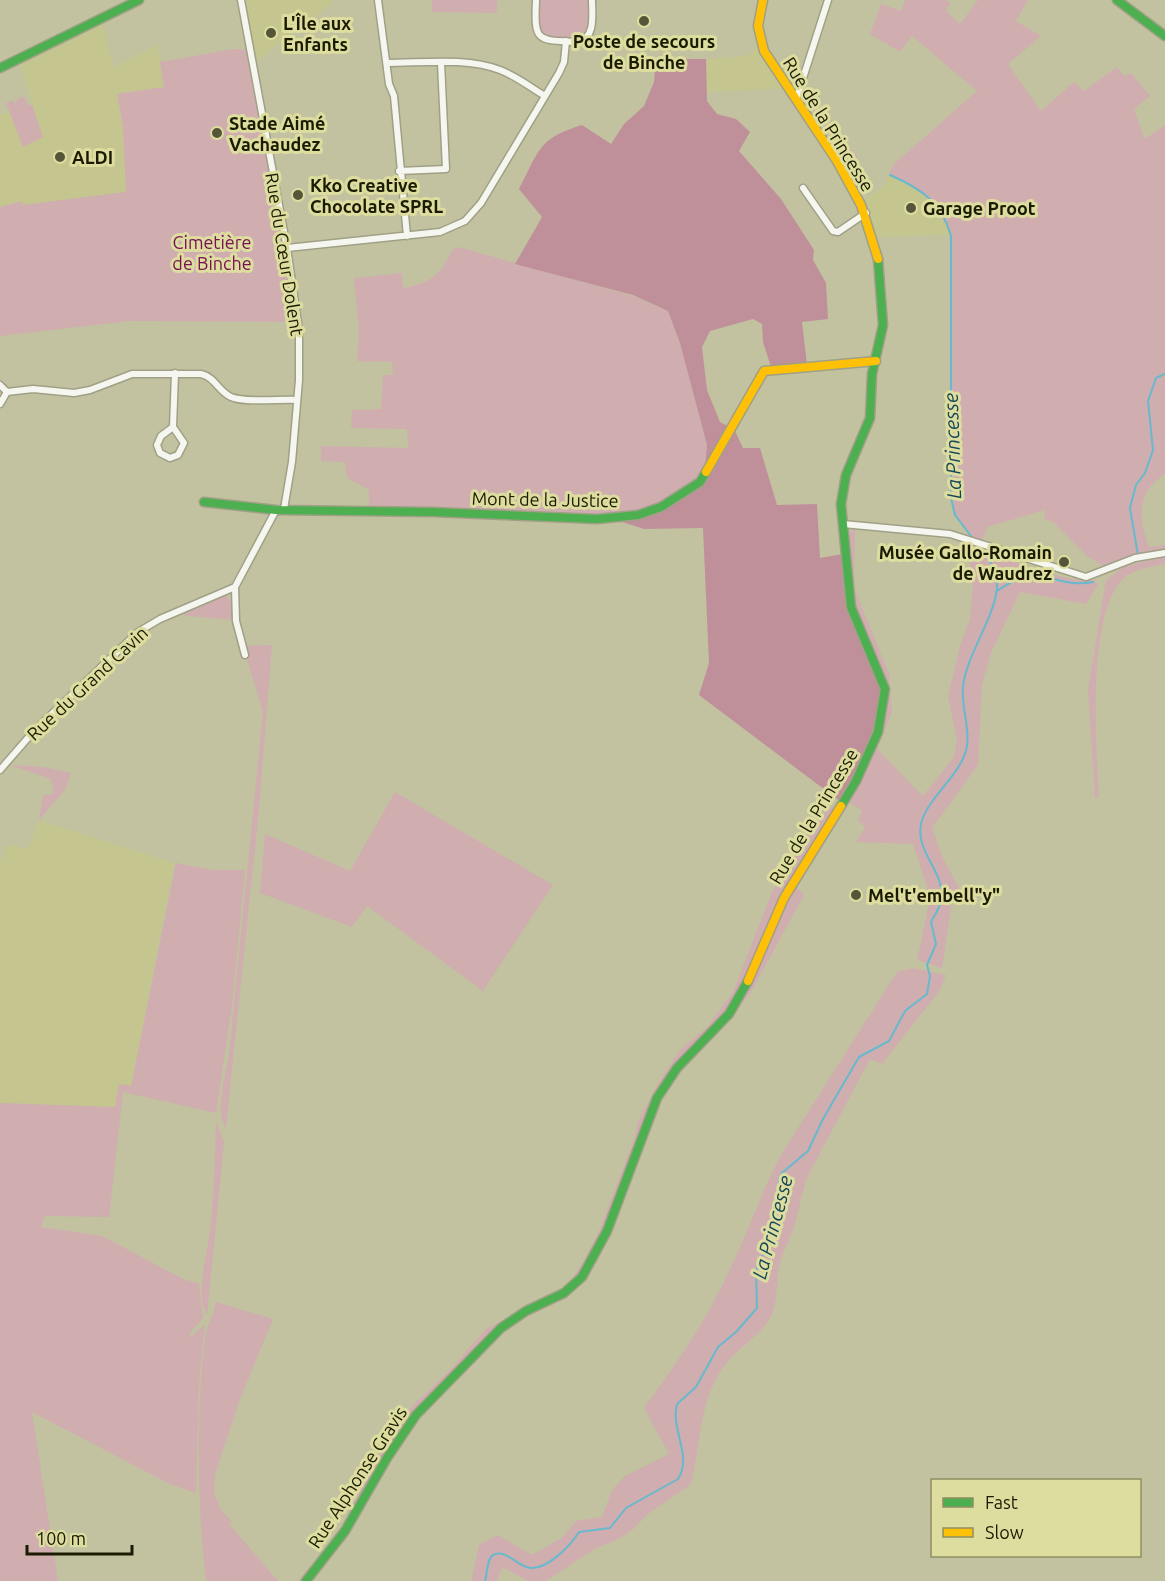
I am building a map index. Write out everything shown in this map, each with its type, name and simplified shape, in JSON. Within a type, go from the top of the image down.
[{"type":"street","points":[[0,68],[139,0]]},
{"type":"street","name":"Rue du Cœur Dolent","points":[[241,0],[287,248],[299,330],[292,462],[280,509]]},
{"type":"street","points":[[378,0],[394,96],[399,171],[407,236]]},
{"type":"street","points":[[536,0],[535,28],[538,35],[546,40],[579,42],[588,37],[592,0]]},
{"type":"street","name":"Rue de la Princesse","points":[[577,1283],[607,1231],[657,1098],[677,1068],[735,1006],[783,898],[856,782],[878,732],[885,689],[851,607],[843,524],[843,486],[868,427],[872,374],[883,326],[884,298],[876,245],[866,213],[841,168],[760,41],[758,26],[763,0]]},
{"type":"street","points":[[796,100],[828,0]]},
{"type":"street","points":[[1117,0],[1165,36]]},
{"type":"street","points":[[287,248],[447,230],[474,213],[564,62],[566,41]]},
{"type":"street","points":[[387,63],[441,63],[498,69],[545,96]]},
{"type":"street","points":[[399,171],[446,169],[441,63]]},
{"type":"street","points":[[803,188],[833,231],[838,232],[866,213]]},
{"type":"street","name":"Mont de la Justice","points":[[280,509],[597,519],[638,515],[661,507],[700,482],[764,371],[876,361]]},
{"type":"street","points":[[7,392],[33,389],[74,393],[90,390],[132,374],[176,373],[205,374],[233,398],[297,400]]},
{"type":"street","points":[[173,427],[161,436],[157,445],[160,453],[170,458],[178,456],[184,443],[173,427],[176,373]]},
{"type":"street","points":[[0,385],[7,392]]},
{"type":"street","points":[[0,404],[7,392]]},
{"type":"street","points":[[204,502],[280,509],[235,587],[236,621],[245,655]]},
{"type":"street","points":[[843,524],[914,528],[950,534],[1086,577],[1136,558],[1165,553]]},
{"type":"street","name":"Rue du Grand Cavin","points":[[0,770],[34,730],[138,632],[160,619],[235,587]]},
{"type":"street","name":"Rue Alphonse Gravis","points":[[306,1581],[345,1531],[375,1476],[416,1414],[501,1328],[526,1311],[564,1293],[577,1283]]},
{"type":"shaded area","name":"L'Île aux Enfants","points":[[243,0],[331,0],[331,4],[255,62]]},
{"type":"shaded area","points":[[103,24],[113,67],[157,45],[162,70],[164,87],[117,94],[123,127],[126,192],[23,205],[22,202],[0,207],[0,115],[10,112],[23,147],[43,137],[19,63]]},
{"type":"shaded area","points":[[759,46],[784,89],[707,92],[706,59],[747,56]]},
{"type":"shaded area","points":[[656,59],[706,59],[707,101],[717,114],[736,119],[750,132],[739,151],[781,199],[814,250],[813,260],[826,283],[828,319],[802,322],[807,364],[771,367],[763,342],[762,324],[753,319],[710,331],[702,347],[707,390],[720,422],[734,429],[743,448],[760,448],[777,505],[817,504],[820,558],[843,554],[845,596],[851,619],[878,673],[882,694],[876,736],[841,802],[699,695],[709,663],[703,528],[644,529],[622,522],[666,508],[685,498],[704,483],[707,445],[680,343],[668,311],[633,295],[515,264],[542,217],[519,189],[536,155],[556,135],[582,125],[611,144],[624,124],[644,106],[654,82]]},
{"type":"shaded area","points":[[889,174],[922,192],[943,217],[950,235],[877,237],[862,201],[883,187]]},
{"type":"shaded area","points":[[39,820],[174,863],[131,1087],[119,1084],[116,1107],[0,1103],[0,862],[8,844],[28,849]]},
{"type":"green space","points":[[432,0],[497,0],[497,13],[432,12]]},
{"type":"green space","points":[[539,0],[589,0],[587,33],[577,38],[545,36],[540,29]]},
{"type":"green space","points":[[905,0],[945,0],[951,3],[946,11],[960,24],[978,0],[1028,0],[1016,21],[1041,36],[1008,64],[1041,111],[1074,82],[1084,91],[1117,67],[1124,76],[1131,73],[1150,96],[1134,109],[1145,139],[1165,125],[1165,474],[1148,490],[1144,498],[1142,516],[1149,547],[1165,545],[1165,551],[1155,551],[1107,568],[1087,556],[1053,522],[1044,519],[1045,510],[987,527],[982,541],[972,539],[955,513],[952,497],[950,235],[939,213],[927,198],[889,174],[894,164],[977,91],[912,36],[900,52],[870,34],[881,4],[901,11]]},
{"type":"green space","name":"Cimetière de Binche","points":[[233,49],[247,50],[277,208],[295,322],[130,321],[0,336],[0,207],[22,201],[23,205],[126,192],[123,127],[117,94],[164,87],[160,62]]},
{"type":"green space","points":[[20,97],[25,98],[28,105],[32,105],[43,137],[23,147],[6,103],[13,100],[15,104]]},
{"type":"green space","points":[[808,103],[858,156],[850,166]]},
{"type":"green space","points":[[458,247],[633,296],[668,311],[680,343],[707,445],[705,473],[683,490],[652,507],[613,516],[369,509],[369,490],[347,478],[345,462],[321,461],[321,446],[408,448],[407,429],[351,428],[352,410],[381,409],[383,375],[393,375],[392,362],[357,361],[359,332],[354,278],[402,273],[403,288],[420,284],[439,272],[452,250]]},
{"type":"green space","points":[[855,528],[854,588],[889,674],[892,712],[877,749],[923,796],[954,757],[957,740],[948,697],[960,646],[970,619],[973,585],[968,545],[1066,578],[1094,580],[1098,585],[1086,604],[1020,592],[991,653],[982,685],[978,765],[932,828],[943,858],[959,888],[952,901],[942,968],[917,960],[929,903],[927,887],[913,844],[856,842],[865,828],[858,820],[862,810],[848,802],[875,748],[886,692],[883,674],[852,601],[846,536]]},
{"type":"green space","points":[[1165,556],[1165,564],[1136,571],[1122,580],[1111,598],[1103,622],[1096,684],[1099,797],[1095,798],[1088,689],[1106,580],[1123,567]]},
{"type":"green space","points":[[225,596],[231,600],[234,620],[187,616],[180,613]]},
{"type":"green space","points":[[272,645],[259,809],[226,1128],[221,1114],[221,1104],[229,1055],[263,712],[243,646]]},
{"type":"green space","points":[[10,765],[44,767],[71,773],[65,790],[39,820],[43,795],[54,794],[51,779]]},
{"type":"green space","points":[[395,792],[553,885],[483,991],[367,906],[352,927],[260,893],[265,834],[350,871]]},
{"type":"green space","points":[[841,802],[797,866],[767,924],[736,1001],[656,1096],[645,1116],[607,1225],[587,1266],[572,1286],[537,1302],[567,1286],[582,1264],[599,1231],[634,1139],[638,1121],[660,1080],[680,1050],[707,1027],[733,992],[772,892],[810,831],[827,810]]},
{"type":"green space","points":[[176,863],[213,870],[245,870],[232,1006],[216,1113],[123,1092],[109,1217],[45,1216],[41,1227],[102,1236],[185,1280],[199,1283],[203,1318],[190,1333],[191,1337],[205,1324],[199,1383],[196,1493],[170,1484],[32,1412],[58,1581],[0,1581],[0,1103],[115,1107],[119,1084],[131,1086]]},
{"type":"green space","points":[[793,885],[804,895],[750,994],[728,1020]]},
{"type":"green space","points":[[913,968],[946,975],[940,990],[882,1064],[870,1059],[810,1172],[793,1230],[780,1261],[776,1298],[771,1316],[762,1329],[729,1360],[716,1379],[705,1408],[691,1484],[648,1514],[619,1539],[594,1549],[546,1581],[528,1581],[502,1567],[497,1581],[471,1581],[479,1545],[498,1535],[532,1555],[562,1538],[576,1521],[602,1517],[612,1490],[625,1476],[669,1454],[644,1408],[680,1357],[722,1286],[784,1150],[897,972]]},
{"type":"green space","points":[[216,1120],[224,1143],[207,1315],[203,1306],[202,1283],[211,1223]]},
{"type":"green space","points":[[216,1302],[273,1319],[240,1399],[215,1474],[214,1493],[221,1510],[232,1522],[229,1524],[278,1581],[206,1581],[199,1490],[200,1397],[205,1337]]},
{"type":"green space","points":[[513,1315],[471,1354],[392,1445],[365,1488],[347,1523],[304,1581],[298,1581],[339,1532],[368,1474],[412,1406],[450,1370],[486,1329]]},
{"type":"waterway","name":"La Princesse","points":[[890,175],[911,185],[936,205],[951,236],[951,498],[955,515],[974,540]]},
{"type":"waterway","points":[[1138,555],[1130,508],[1136,485],[1145,473],[1153,450],[1148,401],[1156,378],[1165,374]]},
{"type":"waterway","name":"La Princesse","points":[[485,1581],[488,1563],[493,1555],[503,1554],[527,1567],[539,1567],[565,1549],[579,1532],[610,1528],[626,1508],[678,1479],[683,1461],[676,1423],[677,1404],[696,1387],[718,1347],[736,1332],[757,1308],[756,1272],[760,1259],[770,1246],[782,1204],[779,1179],[782,1173],[808,1151],[823,1119],[859,1057],[889,1041],[905,1011],[927,994],[930,976],[927,965],[936,944],[931,922],[940,904],[941,890],[939,880],[925,852],[920,831],[927,810],[959,766],[967,746],[963,687],[971,659],[995,601],[997,587],[993,566],[977,544]]},
{"type":"waterway","points":[[997,591],[1026,576],[1037,575],[1078,583],[1093,582]]},
{"type":"traffic: fast","points":[[0,68],[139,0]]},
{"type":"traffic: fast","points":[[1117,0],[1165,36]]},
{"type":"traffic: fast","points":[[841,806],[856,781],[878,732],[885,689],[851,607],[841,504],[846,475],[870,418],[872,374],[883,325],[878,259]]},
{"type":"traffic: fast","points":[[204,502],[276,510],[433,512],[597,519],[638,515],[661,507],[700,482],[706,472]]},
{"type":"traffic: fast","points":[[306,1581],[345,1531],[387,1458],[416,1415],[501,1328],[526,1311],[564,1293],[582,1277],[607,1231],[657,1098],[677,1068],[729,1014],[748,981]]},
{"type":"traffic: slow","points":[[763,0],[758,26],[764,51],[837,161],[861,205],[878,259]]},
{"type":"traffic: slow","points":[[706,472],[764,371],[876,361]]},
{"type":"traffic: slow","points":[[748,981],[784,898],[841,806]]},
{"type":"place","name":"Poste de secours de Binche","points":[[644,21]]},
{"type":"place","name":"L'Île aux Enfants","points":[[271,33]]},
{"type":"place","name":"Stade Aimé Vachaudez","points":[[217,133]]},
{"type":"place","name":"ALDI","points":[[60,157]]},
{"type":"place","name":"Kko Creative Chocolate SPRL","points":[[298,195]]},
{"type":"place","name":"Garage Proot","points":[[911,208]]},
{"type":"place","name":"Musée Gallo-Romain de Waudrez","points":[[1064,562]]},
{"type":"place","name":"Mel't'embell\"y\"","points":[[856,895]]}]
